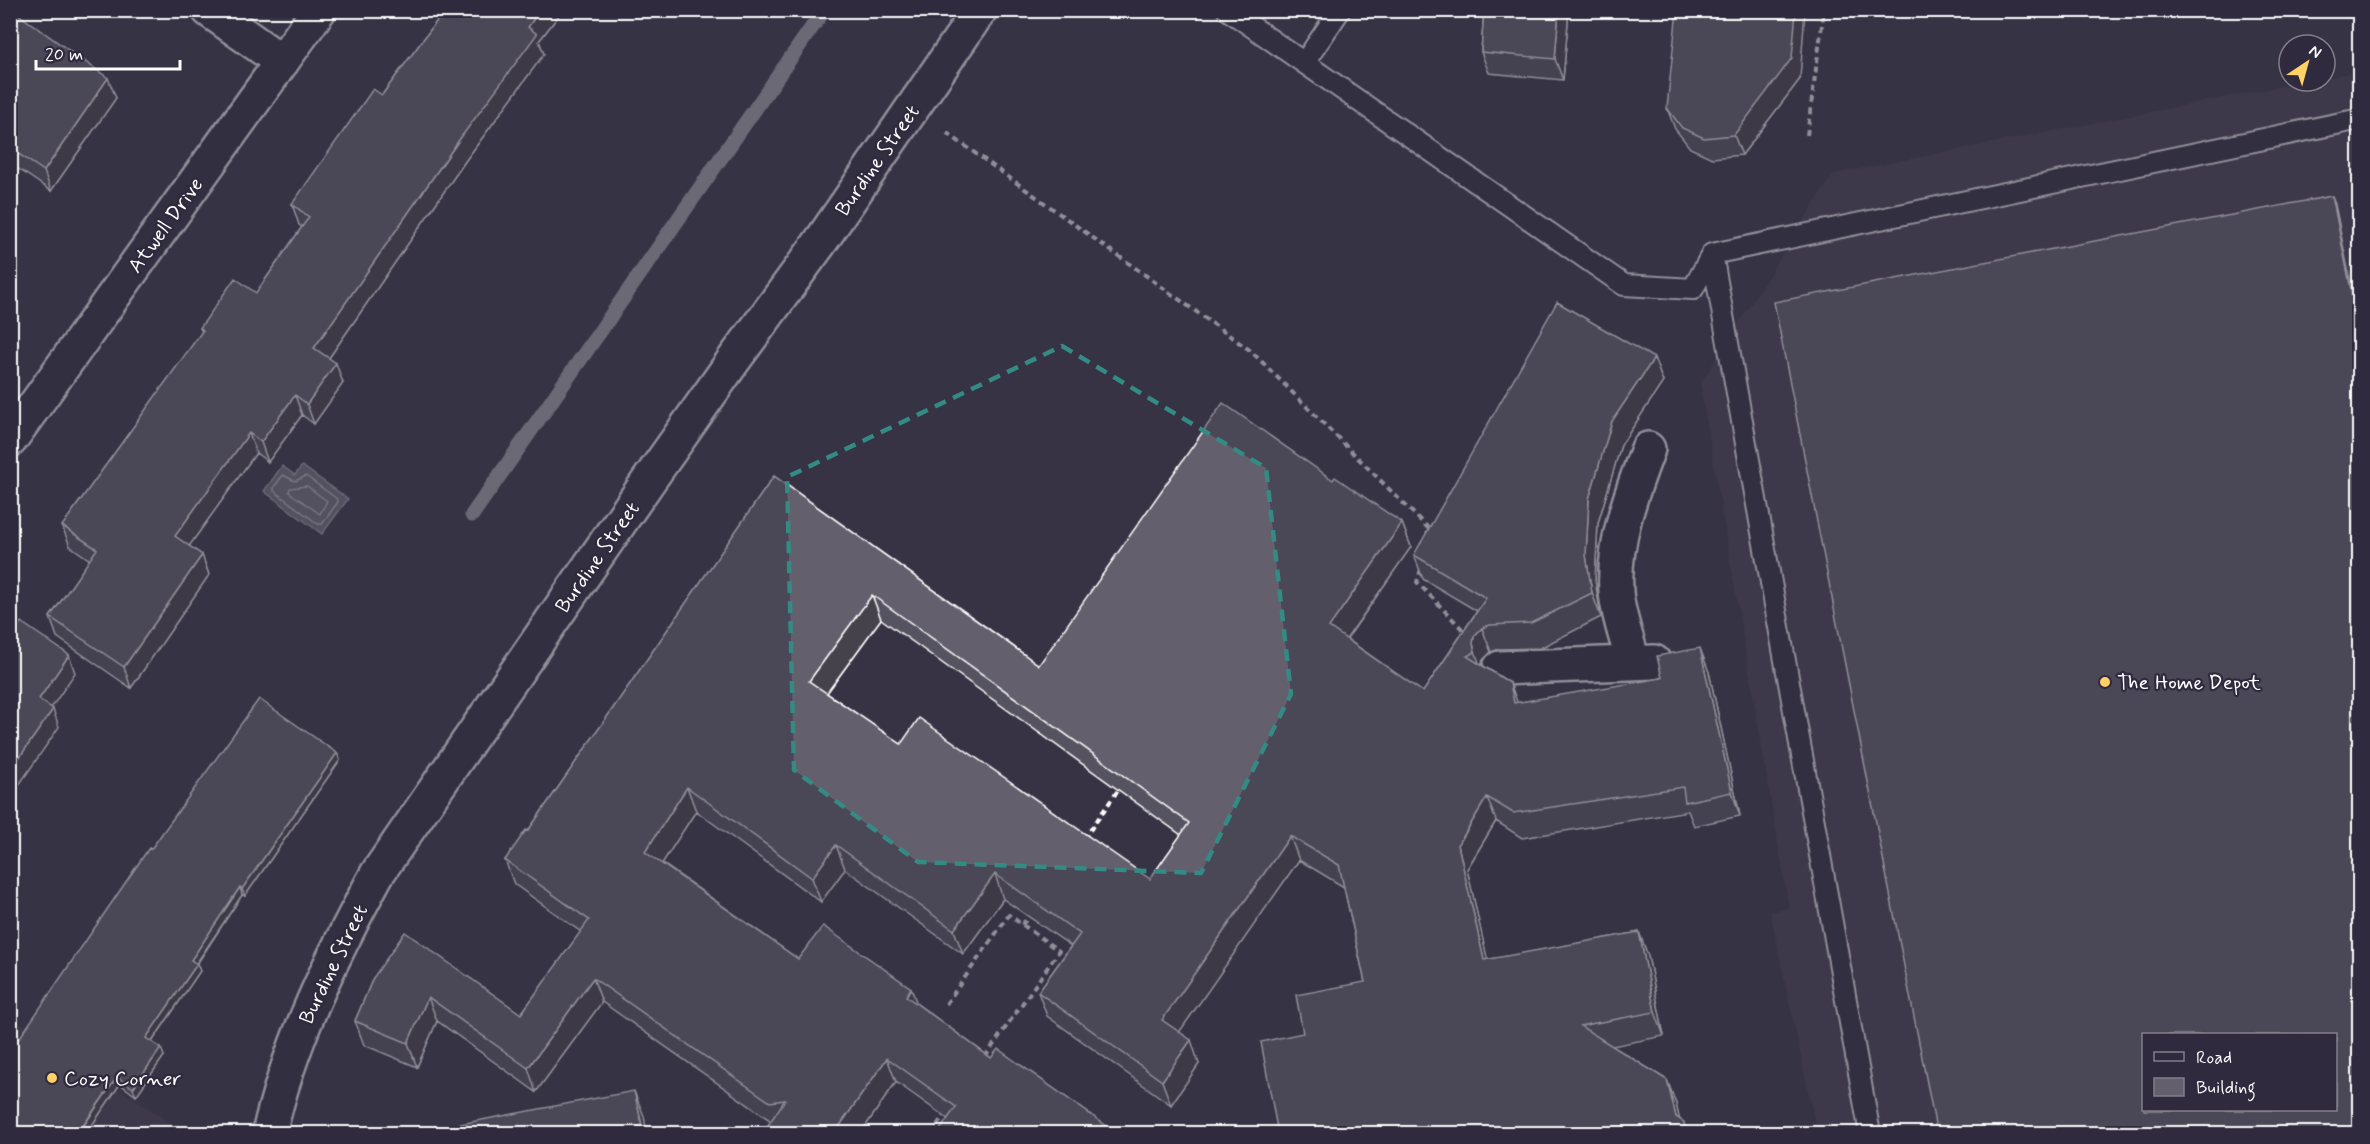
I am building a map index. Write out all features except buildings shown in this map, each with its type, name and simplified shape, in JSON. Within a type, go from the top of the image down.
[{"type":"street","points":[[209,10],[282,62]]},
{"type":"street","name":"Atwell Drive","points":[[10,440],[319,10]]},
{"type":"street","name":"Burdine Street","points":[[269,1134],[276,1103],[303,1022],[340,943],[377,874],[726,370],[819,244],[980,10]]},
{"type":"street","points":[[1633,663],[1616,592],[1618,554],[1630,496],[1648,449]]},
{"type":"street","points":[[1500,668],[1673,661]]},
{"type":"lane","points":[[1228,10],[1624,285],[1692,290],[1712,254],[2360,119]]},
{"type":"lane","points":[[1304,63],[1340,10]]},
{"type":"lane","points":[[1712,254],[1870,1134]]},
{"type":"path","points":[[1807,135],[1824,10]]},
{"type":"path","points":[[913,108],[1251,351],[1433,532],[1430,542]]},
{"type":"path","points":[[1423,562],[1417,582],[1500,668]]},
{"type":"path","points":[[1077,848],[1125,781]]},
{"type":"path","points":[[1022,925],[1036,906]]},
{"type":"path","points":[[946,1004],[1010,915],[1059,951],[978,1066]]},
{"type":"path","points":[[932,1134],[952,1105]]},
{"type":"highlighted area","points":[[1062,346],[1266,468],[1291,694],[1201,873],[918,862],[794,770],[787,477]]},
{"type":"shaded area","name":"The Home Depot","points":[[2359,71],[2359,1133],[1817,1133],[1770,912],[1789,908],[1700,384],[1833,174],[2277,87],[2277,93],[2337,93],[2337,76]]},
{"type":"shaded area","name":"Cozy Corner","points":[[16,1020],[178,1128],[177,1134],[11,1134],[11,1028]]},
{"type":"water","points":[[282,466],[295,475],[302,466],[348,499],[322,534],[264,491]]},
{"type":"waterway","points":[[472,515],[824,10]]},
{"type":"place","name":"The Home Depot","points":[[2105,682]]},
{"type":"place","name":"Cozy Corner","points":[[52,1078]]}]
